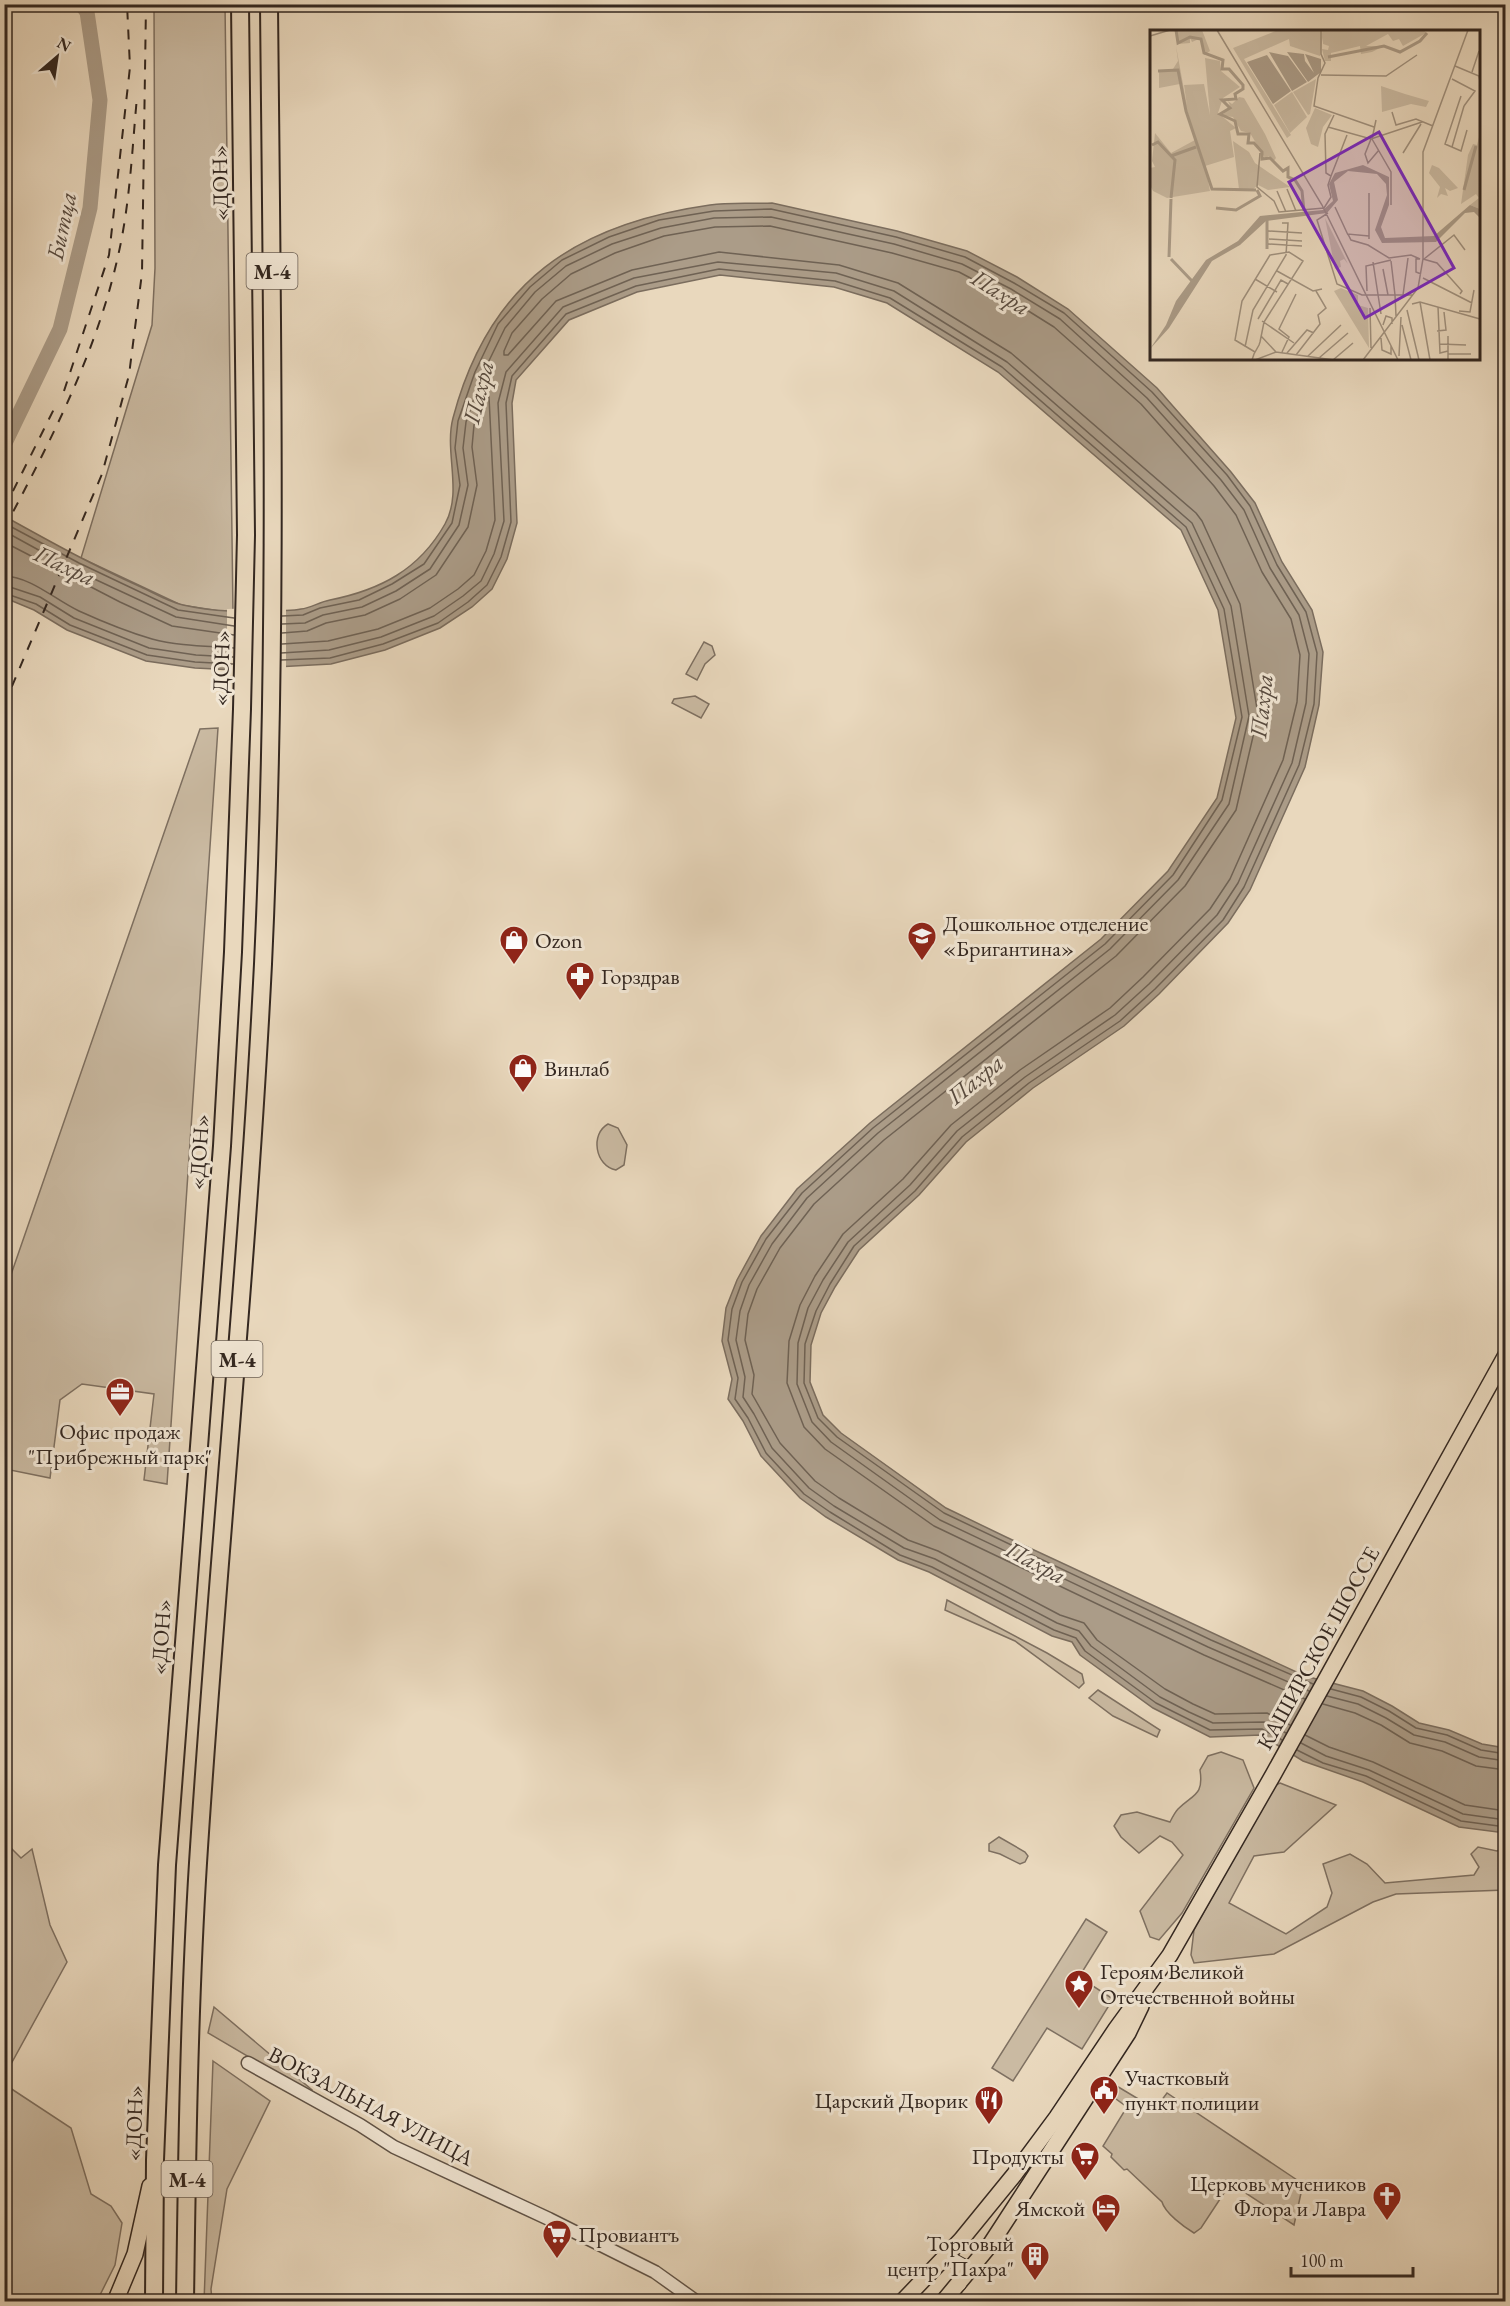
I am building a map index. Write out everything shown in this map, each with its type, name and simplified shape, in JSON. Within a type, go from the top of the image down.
[{"type":"highway","name":"«ДОН»","points":[[154,2301],[155,2160],[161,1985],[186,1595],[222,1146],[233,952],[246,535],[240,4]]},
{"type":"highway","name":"М-4","points":[[185,2301],[191,2008],[206,1740],[252,1150],[263,962],[271,709],[273,537],[268,4]]},
{"type":"main road","name":"КАШИРСКОЕ ШОССЕ","points":[[943,2301],[990,2245],[1128,2033],[1165,1960],[1273,1775],[1506,1355]]},
{"type":"main road","name":"КАШИРСКОЕ ШОССЕ","points":[[902,2301],[961,2240],[1021,2166],[1165,1960]]},
{"type":"main road","points":[[115,2301],[135,2254],[155,2160]]},
{"type":"main road","points":[[939,2263],[950,2259],[961,2265],[962,2273],[959,2284]]},
{"type":"street","name":"ВОКЗАЛЬНАЯ УЛИЦА","points":[[248,2063],[360,2124],[394,2147],[549,2219],[655,2272],[697,2301]]},
{"type":"shaded area","points":[[154,5],[225,5],[233,613],[181,605],[81,558],[152,325],[155,268]]},
{"type":"shaded area","points":[[704,642],[712,646],[715,655],[705,664],[697,680],[686,674]]},
{"type":"shaded area","points":[[695,696],[709,704],[701,718],[672,703],[674,699]]},
{"type":"shaded area","points":[[218,728],[167,1484],[144,1480],[154,1394],[82,1384],[60,1400],[50,1478],[5,1469],[5,1292],[200,729]]},
{"type":"shaded area","points":[[608,1124],[618,1128],[627,1145],[624,1165],[616,1170],[603,1163],[597,1149],[599,1135]]},
{"type":"shaded area","points":[[947,1600],[1082,1674],[1084,1683],[1079,1688],[1015,1641],[945,1610]]},
{"type":"shaded area","points":[[1098,1690],[1160,1730],[1157,1737],[1113,1716],[1089,1698]]},
{"type":"shaded area","points":[[1221,1752],[1243,1760],[1254,1788],[1182,1913],[1159,1940],[1150,1937],[1140,1911],[1183,1855],[1172,1842],[1160,1836],[1139,1853],[1121,1837],[1114,1826],[1121,1815],[1137,1812],[1170,1822],[1177,1810],[1199,1790],[1200,1770],[1208,1756]]},
{"type":"shaded area","points":[[1280,1783],[1336,1805],[1284,1852],[1254,1856],[1229,1903],[1286,1934],[1327,1907],[1332,1893],[1323,1864],[1350,1854],[1367,1864],[1385,1883],[1474,1875],[1479,1867],[1471,1854],[1478,1847],[1497,1851],[1505,1847],[1505,1890],[1396,1894],[1373,1902],[1274,1954],[1194,1963],[1191,1955],[1194,1930],[1274,1786]]},
{"type":"shaded area","points":[[999,1837],[1025,1852],[1028,1856],[1025,1862],[1020,1864],[989,1851],[989,1844]]},
{"type":"shaded area","points":[[5,1842],[21,1858],[32,1849],[50,1925],[67,1962],[5,2075]]},
{"type":"shaded area","points":[[1086,1919],[1107,1932],[1079,1977],[1113,1999],[1082,2049],[1047,2028],[1013,2081],[992,2068]]},
{"type":"shaded area","points":[[214,2007],[312,2090],[310,2093],[208,2033]]},
{"type":"shaded area","points":[[213,2061],[270,2101],[227,2189],[211,2289],[212,2301],[204,2302]]},
{"type":"shaded area","points":[[1110,2082],[1155,2109],[1167,2093],[1303,2184],[1294,2225],[1226,2180],[1222,2185],[1226,2190],[1201,2228],[1194,2233],[1180,2223],[1167,2211],[1162,2202],[1111,2157],[1112,2154],[1103,2146],[1127,2107],[1105,2091]]},
{"type":"shaded area","points":[[4,2084],[71,2128],[91,2194],[111,2206],[122,2223],[115,2265],[97,2301],[5,2301]]},
{"type":"water","name":"Пахра","points":[[772,203],[897,231],[967,251],[1017,277],[1068,309],[1157,388],[1231,472],[1255,503],[1282,562],[1312,610],[1323,652],[1319,705],[1305,767],[1250,890],[1228,923],[1159,994],[1124,1026],[1033,1088],[966,1142],[919,1195],[859,1250],[821,1313],[811,1345],[810,1382],[823,1415],[841,1433],[946,1508],[1305,1676],[1363,1691],[1419,1723],[1449,1730],[1482,1744],[1505,1748],[1505,1833],[1459,1827],[1363,1782],[1303,1761],[1261,1735],[1210,1737],[1153,1708],[1080,1655],[1072,1642],[1052,1636],[929,1572],[898,1560],[826,1517],[800,1498],[761,1456],[743,1421],[728,1399],[732,1379],[722,1341],[726,1308],[737,1280],[761,1236],[797,1189],[870,1123],[1101,939],[1168,871],[1217,798],[1236,718],[1218,610],[1181,530],[998,372],[887,303],[834,287],[720,275],[637,292],[569,320],[516,380],[512,403],[517,523],[507,559],[492,589],[472,607],[440,628],[385,650],[331,664],[275,667],[257,671],[195,668],[146,661],[67,630],[34,610],[5,598],[4,516],[123,579],[183,605],[240,611],[298,610],[382,584],[410,566],[423,554],[445,524],[453,499],[450,444],[453,418],[469,371],[489,330],[515,296],[544,268],[579,245],[618,227],[662,214],[710,205]]},
{"type":"pier","points":[[286,607],[286,669],[257,674],[227,673],[227,609]]},
{"type":"waterway","name":"Битца","points":[[4,445],[60,329],[90,208],[100,100],[87,12],[81,4]]},
{"type":"railway","points":[[64,391],[109,255],[130,67],[127,4]]},
{"type":"railway","points":[[4,705],[102,474],[129,375],[142,273],[146,4]]},
{"type":"railway","points":[[4,529],[55,430],[85,362],[109,292],[125,217],[137,97]]},
{"type":"railway","points":[[4,509],[54,409]]},
{"type":"place","name":"Дошкольное отделение «Бригантина»","points":[[922,962]]},
{"type":"place","name":"Ozon","points":[[514,966]]},
{"type":"place","name":"Горздрав","points":[[580,1002]]},
{"type":"place","name":"Винлаб","points":[[523,1094]]},
{"type":"place","name":"Офис продаж \"Прибрежный парк\"","points":[[120,1418]]},
{"type":"place","name":"Героям Великой Отечественной войны","points":[[1079,2010]]},
{"type":"place","name":"Участковый пункт полиции","points":[[1104,2116]]},
{"type":"place","name":"Царский Дворик","points":[[989,2126]]},
{"type":"place","name":"Продукты","points":[[1085,2182]]},
{"type":"place","name":"Церковь мучеников Флора и Лавра","points":[[1387,2222]]},
{"type":"place","name":"Ямской","points":[[1106,2234]]},
{"type":"place","name":"Провиантъ","points":[[557,2260]]},
{"type":"place","name":"Торговый центр \"Пахра\"","points":[[1035,2282]]}]
